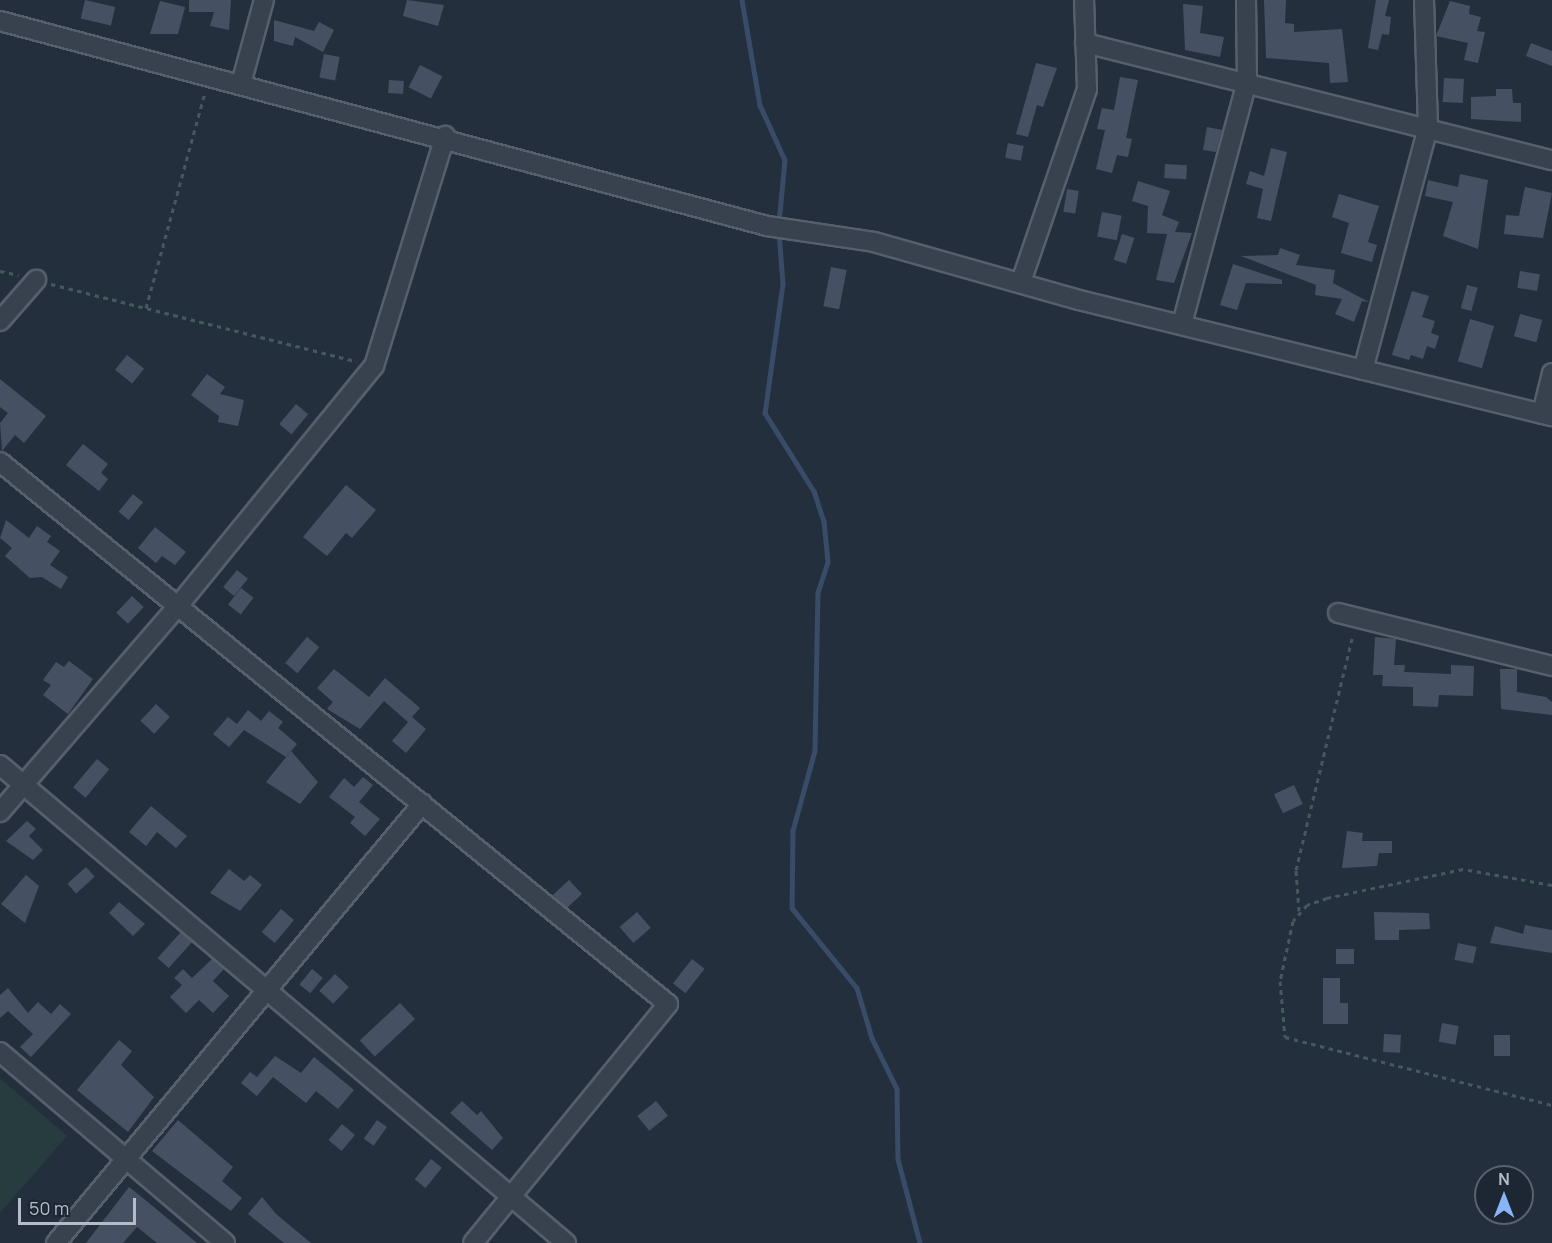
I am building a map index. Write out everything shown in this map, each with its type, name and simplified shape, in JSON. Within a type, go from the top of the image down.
[{"type":"street","points":[[241,84],[264,0]]},
{"type":"street","points":[[1021,282],[1087,89],[1084,0]]},
{"type":"street","points":[[1182,324],[1247,81],[1246,0]]},
{"type":"street","points":[[1363,370],[1428,127],[1424,0]]},
{"type":"street","points":[[0,21],[446,136],[767,226],[874,242],[1182,324],[1547,415],[1552,373]]},
{"type":"street","points":[[1085,43],[1247,81],[1552,160]]},
{"type":"street","points":[[0,812],[178,606],[374,366],[446,136]]},
{"type":"street","points":[[0,321],[36,280]]},
{"type":"street","points":[[0,462],[668,1004],[473,1243]]},
{"type":"street","points":[[1346,615],[1552,666]]},
{"type":"street","points":[[0,765],[566,1243]]},
{"type":"street","points":[[56,1243],[422,804]]},
{"type":"street","points":[[0,1052],[225,1243]]},
{"type":"path","points":[[146,308],[209,75]]},
{"type":"path","points":[[0,271],[374,366]]},
{"type":"path","points":[[1346,615],[1296,870],[1299,911],[1282,960],[1285,1038],[1552,1105]]},
{"type":"path","points":[[1299,911],[1327,898],[1446,870],[1480,870],[1552,885]]},
{"type":"green space","points":[[0,1078],[67,1136],[0,1213]]},
{"type":"building","points":[[85,0],[115,7],[111,25],[81,19]]},
{"type":"building","points":[[189,0],[231,0],[229,30],[210,26],[214,12],[189,12]]},
{"type":"building","points":[[407,0],[444,5],[438,26],[403,16]]},
{"type":"building","points":[[1264,0],[1286,0],[1285,23],[1294,24],[1294,32],[1342,29],[1348,82],[1330,83],[1329,63],[1266,58]]},
{"type":"building","points":[[1376,0],[1389,0],[1385,16],[1391,17],[1389,35],[1382,34],[1378,50],[1368,48]]},
{"type":"building","points":[[160,1],[185,7],[178,34],[150,34]]},
{"type":"building","points":[[1450,1],[1470,6],[1469,14],[1481,17],[1477,31],[1485,32],[1478,63],[1464,60],[1468,43],[1436,36]]},
{"type":"building","points":[[1183,4],[1203,6],[1200,33],[1224,37],[1220,57],[1185,50]]},
{"type":"building","points":[[274,20],[314,31],[319,22],[334,30],[323,52],[295,37],[293,46],[274,41]]},
{"type":"building","points":[[1531,43],[1552,51],[1552,66],[1526,56]]},
{"type":"building","points":[[324,54],[340,57],[335,81],[319,78]]},
{"type":"building","points":[[1036,63],[1057,68],[1043,107],[1037,105],[1028,137],[1016,134]]},
{"type":"building","points":[[420,65],[442,76],[431,99],[409,87]]},
{"type":"building","points":[[1120,77],[1138,80],[1126,138],[1132,139],[1128,157],[1117,155],[1112,173],[1096,169],[1105,130],[1097,129],[1102,108],[1114,110]]},
{"type":"building","points":[[1444,78],[1464,79],[1463,103],[1443,102]]},
{"type":"building","points":[[389,80],[404,81],[403,94],[388,93]]},
{"type":"building","points":[[1496,89],[1512,89],[1513,103],[1521,103],[1521,122],[1471,119],[1471,97],[1496,96]]},
{"type":"building","points":[[1207,127],[1222,130],[1216,152],[1203,150]]},
{"type":"building","points":[[1008,143],[1024,146],[1021,161],[1005,158]]},
{"type":"building","points":[[1271,148],[1287,152],[1271,221],[1257,218],[1263,189],[1246,184],[1250,171],[1264,176]]},
{"type":"building","points":[[1165,164],[1187,165],[1186,179],[1164,178]]},
{"type":"building","points":[[1460,174],[1488,180],[1478,249],[1443,236],[1453,202],[1425,196],[1428,180],[1458,187]]},
{"type":"building","points":[[1138,181],[1170,191],[1162,215],[1179,222],[1175,232],[1192,233],[1174,283],[1156,280],[1167,234],[1147,233],[1148,206],[1132,201]]},
{"type":"building","points":[[1525,187],[1552,193],[1543,238],[1504,234],[1506,215],[1519,216]]},
{"type":"building","points":[[1067,189],[1079,191],[1075,214],[1063,212]]},
{"type":"building","points":[[1339,194],[1379,206],[1368,242],[1377,245],[1372,262],[1341,253],[1349,223],[1332,217]]},
{"type":"building","points":[[1102,212],[1122,216],[1117,240],[1097,237]]},
{"type":"building","points":[[1122,234],[1134,238],[1126,264],[1114,260]]},
{"type":"building","points":[[1280,248],[1300,255],[1296,265],[1335,270],[1333,283],[1369,302],[1362,301],[1354,322],[1335,314],[1342,299],[1315,295],[1316,285],[1241,256],[1278,255]]},
{"type":"building","points":[[1233,264],[1282,280],[1282,284],[1246,283],[1237,310],[1220,305]]},
{"type":"building","points":[[831,267],[847,270],[839,309],[823,306]]},
{"type":"building","points":[[1520,271],[1540,274],[1537,291],[1517,288]]},
{"type":"building","points":[[1467,285],[1478,288],[1471,311],[1461,308]]},
{"type":"building","points":[[1412,291],[1429,296],[1422,317],[1435,321],[1431,333],[1439,336],[1435,349],[1427,346],[1423,359],[1411,355],[1409,360],[1392,355]]},
{"type":"building","points":[[1520,314],[1542,320],[1536,342],[1514,336]]},
{"type":"building","points":[[1470,319],[1494,326],[1482,368],[1458,361]]},
{"type":"building","points":[[127,355],[144,369],[132,384],[115,370]]},
{"type":"building","points":[[207,374],[225,387],[220,394],[244,400],[238,426],[218,422],[219,416],[191,395]]},
{"type":"building","points":[[0,379],[46,416],[24,443],[15,435],[2,451],[0,423],[8,413],[0,407]]},
{"type":"building","points":[[296,404],[308,414],[292,434],[279,424]]},
{"type":"building","points":[[83,444],[108,464],[101,473],[108,479],[99,491],[66,465]]},
{"type":"building","points":[[346,485],[376,510],[352,538],[346,533],[327,556],[303,537]]},
{"type":"building","points":[[133,494],[143,502],[129,520],[119,512]]},
{"type":"building","points":[[6,520],[29,538],[37,526],[51,536],[47,542],[60,551],[50,565],[68,577],[61,589],[42,577],[30,578],[5,556],[12,548],[0,538]]},
{"type":"building","points":[[155,527],[186,552],[175,565],[162,556],[156,563],[138,548]]},
{"type":"building","points":[[237,570],[248,579],[234,596],[223,587]]},
{"type":"building","points":[[241,588],[254,598],[241,614],[228,605]]},
{"type":"building","points":[[132,596],[144,607],[128,624],[116,613]]},
{"type":"building","points":[[307,637],[319,647],[297,673],[285,663]]},
{"type":"building","points":[[1375,637],[1396,639],[1394,665],[1405,665],[1404,672],[1451,674],[1451,665],[1474,666],[1473,696],[1439,695],[1438,707],[1413,706],[1413,687],[1382,686],[1383,675],[1373,675]]},
{"type":"building","points":[[69,661],[93,679],[68,714],[43,695],[51,685],[43,680],[56,662],[64,667]]},
{"type":"building","points":[[334,669],[369,697],[385,678],[420,708],[412,717],[426,729],[406,753],[392,741],[408,722],[384,701],[360,729],[327,709],[333,702],[317,688]]},
{"type":"building","points":[[1500,669],[1517,669],[1517,692],[1546,697],[1552,702],[1552,715],[1501,709]]},
{"type":"building","points":[[156,704],[170,717],[154,734],[140,721]]},
{"type":"building","points":[[248,710],[261,721],[269,711],[283,722],[278,728],[297,744],[286,757],[244,730],[229,747],[213,734],[228,717],[237,724]]},
{"type":"building","points":[[291,751],[318,782],[300,804],[266,782]]},
{"type":"building","points":[[97,759],[109,769],[85,798],[73,787]]},
{"type":"building","points":[[363,777],[373,785],[359,802],[380,819],[365,836],[350,823],[355,817],[329,797],[344,778],[354,787]]},
{"type":"building","points":[[1294,785],[1303,804],[1283,813],[1274,794]]},
{"type":"building","points":[[151,806],[187,836],[176,848],[157,832],[146,846],[129,832]]},
{"type":"building","points":[[27,821],[36,829],[29,836],[43,850],[33,860],[6,841]]},
{"type":"building","points":[[1347,831],[1363,833],[1362,841],[1392,841],[1392,853],[1379,853],[1377,866],[1342,868]]},
{"type":"building","points":[[86,867],[95,877],[76,893],[67,884]]},
{"type":"building","points":[[229,869],[244,881],[250,875],[262,885],[240,911],[210,893]]},
{"type":"building","points":[[26,875],[39,886],[25,923],[1,904]]},
{"type":"building","points":[[569,880],[582,894],[566,909],[553,895]]},
{"type":"building","points":[[119,902],[145,924],[133,936],[109,913]]},
{"type":"building","points":[[281,909],[294,920],[275,943],[262,932]]},
{"type":"building","points":[[637,912],[651,928],[633,943],[620,927]]},
{"type":"building","points":[[1374,912],[1429,913],[1430,929],[1399,930],[1399,940],[1375,940]]},
{"type":"building","points":[[1525,925],[1552,930],[1552,953],[1490,943],[1495,926],[1523,934]]},
{"type":"building","points":[[181,932],[192,942],[169,968],[158,958]]},
{"type":"building","points":[[1458,943],[1477,947],[1473,964],[1454,960]]},
{"type":"building","points":[[1336,949],[1354,949],[1354,964],[1336,964]]},
{"type":"building","points":[[212,959],[224,969],[213,981],[229,996],[213,1013],[199,1000],[186,1013],[170,997],[182,985],[174,978],[183,969],[192,978]]},
{"type":"building","points":[[692,959],[705,969],[686,993],[673,983]]},
{"type":"building","points":[[312,969],[323,978],[310,993],[299,985]]},
{"type":"building","points":[[335,974],[349,987],[333,1004],[319,991]]},
{"type":"building","points":[[1323,978],[1340,978],[1340,1003],[1348,1003],[1348,1024],[1323,1024]]},
{"type":"building","points":[[8,988],[28,1013],[38,1002],[51,1014],[60,1004],[71,1014],[31,1057],[20,1047],[33,1034],[8,1011],[0,1018],[0,995]]},
{"type":"building","points":[[400,1003],[415,1019],[375,1057],[360,1041]]},
{"type":"building","points":[[1442,1023],[1459,1026],[1455,1045],[1439,1042]]},
{"type":"building","points":[[1384,1034],[1401,1035],[1400,1053],[1383,1052]]},
{"type":"building","points":[[1494,1035],[1510,1035],[1510,1056],[1494,1056]]},
{"type":"building","points":[[119,1040],[132,1051],[121,1065],[154,1097],[128,1132],[77,1090]]},
{"type":"building","points":[[275,1056],[301,1073],[314,1057],[354,1090],[338,1109],[316,1091],[306,1103],[273,1077],[257,1096],[241,1083],[250,1072],[257,1077]]},
{"type":"building","points":[[462,1101],[477,1115],[481,1111],[503,1138],[492,1150],[450,1113]]},
{"type":"building","points":[[656,1101],[668,1116],[649,1131],[637,1116]]},
{"type":"building","points":[[178,1120],[233,1167],[222,1181],[242,1198],[231,1211],[152,1151]]},
{"type":"building","points":[[377,1120],[387,1127],[374,1146],[364,1139]]},
{"type":"building","points":[[342,1124],[355,1135],[342,1151],[329,1140]]},
{"type":"building","points":[[431,1159],[442,1168],[426,1188],[415,1179]]},
{"type":"building","points":[[129,1187],[197,1243],[157,1243],[137,1227],[123,1243],[86,1243]]},
{"type":"building","points":[[262,1197],[276,1214],[311,1243],[284,1243],[248,1214]]},
{"type":"waterway","points":[[742,0],[760,105],[785,160],[779,224]]},
{"type":"waterway","points":[[779,232],[783,284],[765,413],[814,491],[824,521],[828,562],[818,592],[815,751],[793,831],[792,908],[857,988],[872,1038],[897,1089],[898,1159],[920,1243]]}]
